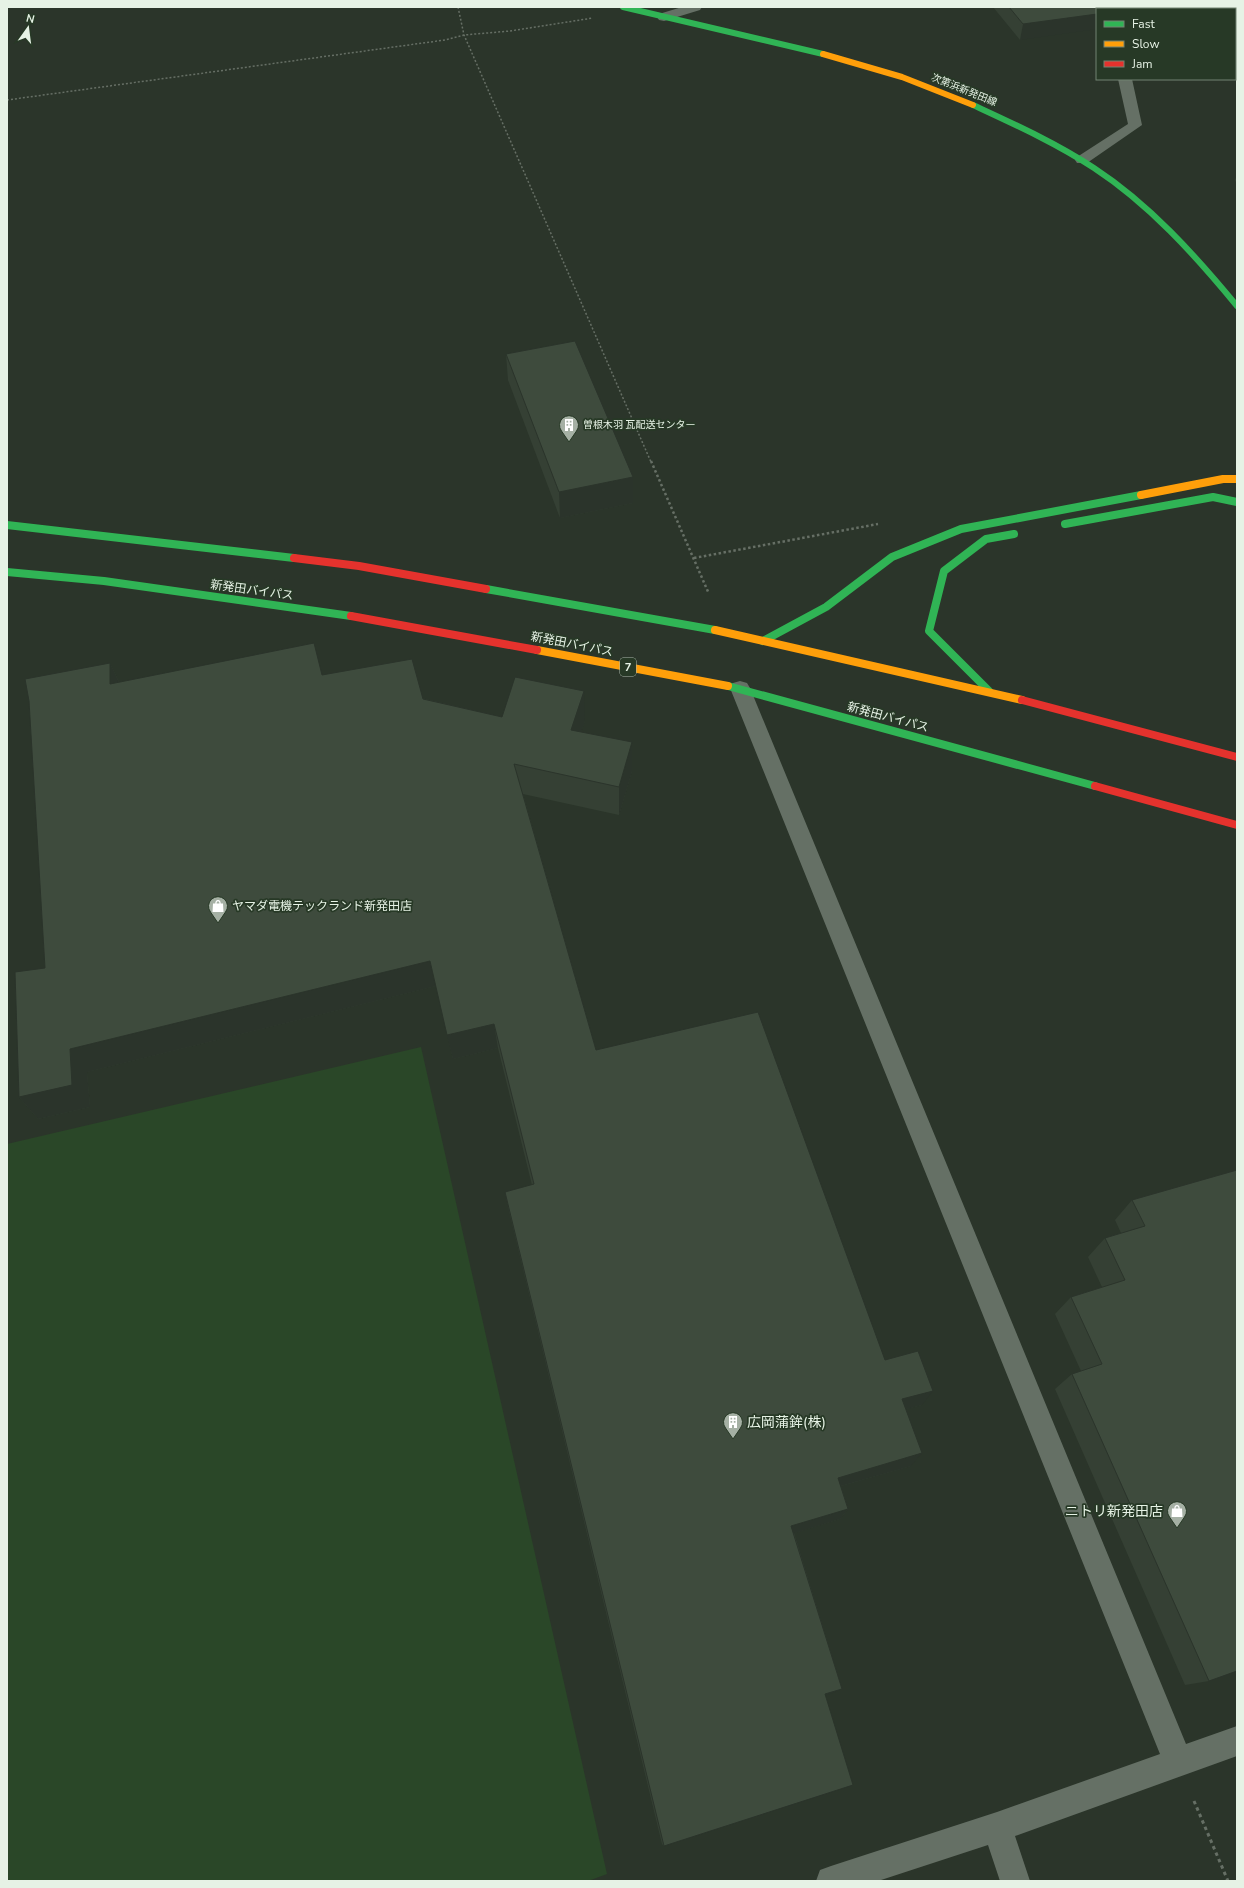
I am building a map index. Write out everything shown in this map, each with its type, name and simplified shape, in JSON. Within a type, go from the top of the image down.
[{"type":"main road","name":"次第浜新発田線","points":[[623,7],[864,65],[917,82],[1017,124],[1082,160],[1118,185],[1163,223],[1211,273],[1237,306]]},
{"type":"main road","points":[[763,641],[826,607],[892,557],[961,529],[1223,479],[1237,479]]},
{"type":"main road","points":[[1057,526],[1213,497],[1237,502]]},
{"type":"main road","points":[[7,525],[359,566],[726,632],[990,691],[1237,757]]},
{"type":"main road","points":[[990,691],[929,631],[944,571],[986,539],[1025,532]]},
{"type":"main road","name":"新発田バイパス","points":[[7,572],[104,581],[379,620],[740,688],[1237,825]]},
{"type":"street","points":[[664,17],[695,7]]},
{"type":"street","points":[[1082,160],[1135,125],[1125,80]]},
{"type":"street","points":[[740,688],[1179,1763]]},
{"type":"street","points":[[831,1881],[997,1827],[1237,1741]]},
{"type":"street","points":[[997,1827],[1015,1881]]},
{"type":"path","points":[[458,7],[464,35],[726,632]]},
{"type":"path","points":[[7,100],[445,40],[464,35],[510,31],[635,10]]},
{"type":"path","points":[[1179,1763],[1228,1881]]},
{"type":"green space","points":[[421,1047],[607,1874],[588,1881],[7,1881],[7,1144]]},
{"type":"building","points":[[1009,7],[1148,7],[1096,8],[1096,14],[1023,24]]},
{"type":"building","points":[[1153,7],[1235,7],[1235,8]]},
{"type":"building","name":"曽根木羽 瓦配送センター","points":[[575,341],[633,477],[559,492],[506,354]]},
{"type":"building","points":[[314,643],[322,675],[412,659],[423,699],[502,717],[515,677],[584,691],[571,730],[632,742],[619,787],[514,764],[596,1050],[758,1012],[885,1360],[918,1351],[933,1391],[902,1399],[922,1453],[838,1478],[848,1509],[791,1526],[842,1689],[825,1694],[853,1785],[664,1846],[505,1192],[534,1184],[494,1024],[447,1035],[430,961],[70,1049],[72,1085],[19,1097],[15,972],[45,968],[29,701],[25,679],[110,663],[110,684]]},
{"type":"building","name":"ニトリ新発田店","points":[[1237,1170],[1237,1671],[1209,1681],[1072,1374],[1102,1364],[1071,1297],[1125,1280],[1105,1238],[1145,1226],[1132,1200]]},
{"type":"traffic: fast","points":[[623,7],[823,54]]},
{"type":"traffic: fast","points":[[973,105],[1062,148],[1111,180],[1162,223],[1194,255],[1237,306]]},
{"type":"traffic: fast","points":[[763,641],[826,607],[892,557],[961,529],[1141,495]]},
{"type":"traffic: fast","points":[[1065,524],[1213,497],[1237,502]]},
{"type":"traffic: fast","points":[[7,525],[294,558]]},
{"type":"traffic: fast","points":[[989,691],[929,631],[944,571],[986,539],[1014,534]]},
{"type":"traffic: fast","points":[[7,572],[104,581],[351,616]]},
{"type":"traffic: fast","points":[[486,589],[715,630]]},
{"type":"traffic: fast","points":[[728,686],[1095,786]]},
{"type":"traffic: slow","points":[[823,54],[902,77],[973,105]]},
{"type":"traffic: slow","points":[[1141,495],[1223,479],[1237,479]]},
{"type":"traffic: slow","points":[[715,630],[1022,700]]},
{"type":"traffic: slow","points":[[537,650],[728,686]]},
{"type":"traffic: jam","points":[[294,558],[359,566],[486,589]]},
{"type":"traffic: jam","points":[[351,616],[537,650]]},
{"type":"traffic: jam","points":[[1022,700],[1237,757]]},
{"type":"traffic: jam","points":[[1095,786],[1237,825]]},
{"type":"place","name":"曽根木羽 瓦配送センター","points":[[569,442]]},
{"type":"place","name":"ヤマダ電機テックランド新発田店","points":[[218,923]]},
{"type":"place","name":"広岡蒲鉾(株)","points":[[733,1439]]},
{"type":"place","name":"ニトリ新発田店","points":[[1177,1528]]}]
